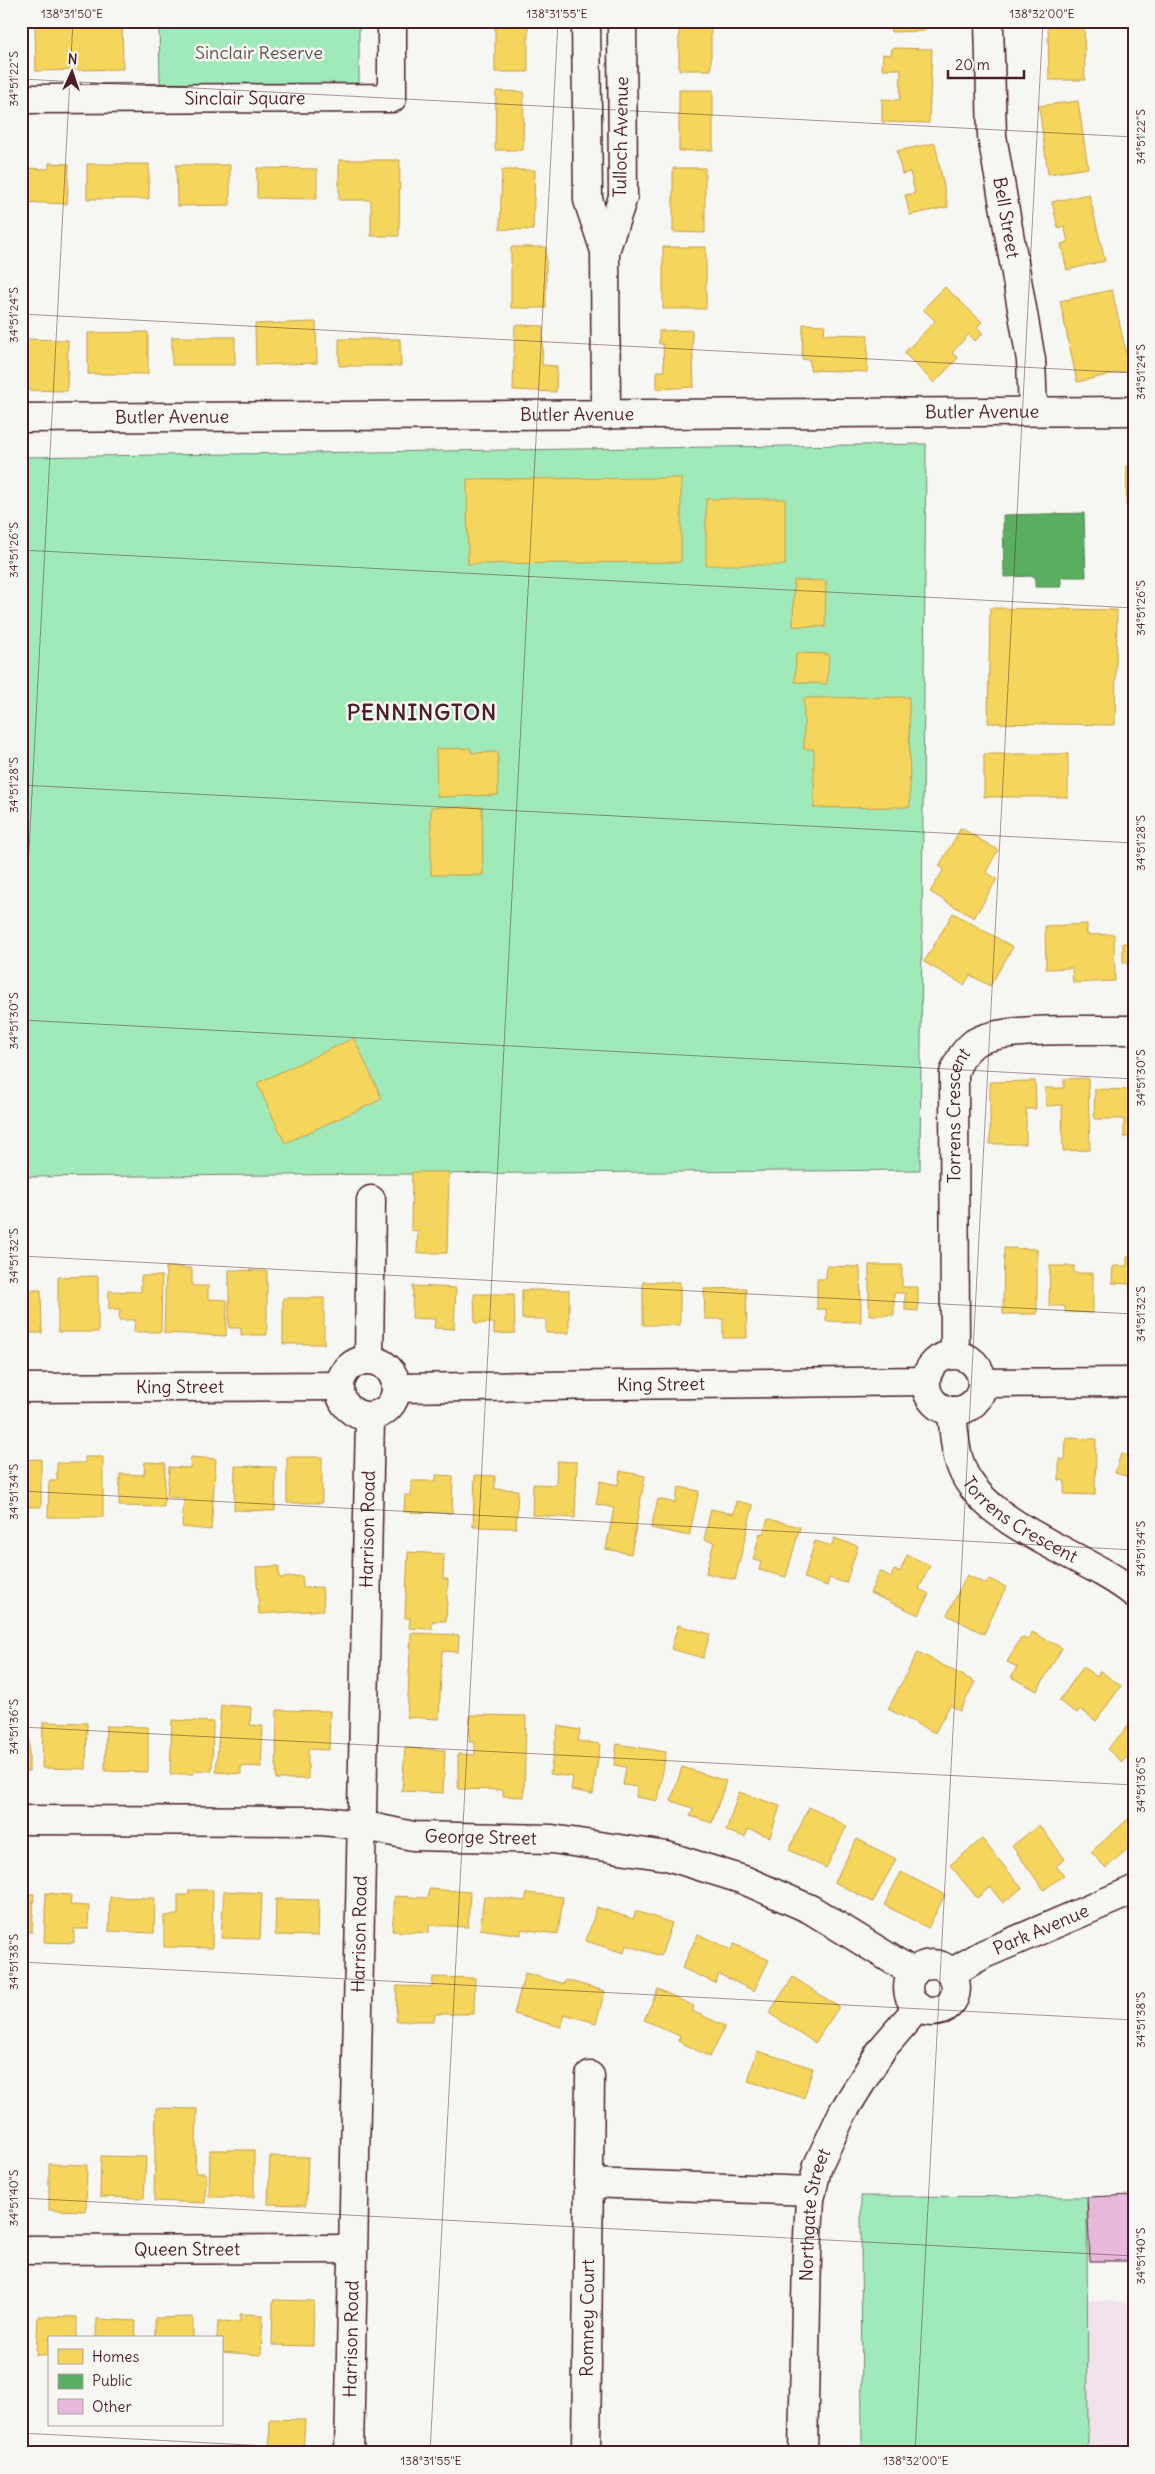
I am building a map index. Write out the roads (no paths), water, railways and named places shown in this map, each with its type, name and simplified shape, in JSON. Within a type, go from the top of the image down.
[{"type":"street","name":"Sinclair Square","points":[[21,99],[392,98],[392,21]]},
{"type":"street","name":"Tulloch Avenue","points":[[586,21],[588,200],[605,251],[606,415]]},
{"type":"street","name":"Tulloch Avenue","points":[[605,251],[623,197],[622,21]]},
{"type":"street","name":"Bell Street","points":[[989,21],[992,136],[1030,360],[1033,412]]},
{"type":"street","name":"Butler Avenue","points":[[21,418],[1134,411]]},
{"type":"street","name":"Torrens Crescent","points":[[955,1354],[954,1073],[960,1057],[974,1043],[994,1036],[1031,1032],[1134,1030]]},
{"type":"street","points":[[369,1360],[371,1200]]},
{"type":"street","points":[[955,1354],[967,1358],[975,1364],[982,1382],[980,1393],[974,1403],[964,1410],[952,1412],[934,1405],[927,1394],[925,1381],[928,1369],[938,1359],[955,1354]]},
{"type":"street","points":[[369,1360],[382,1363],[390,1370],[396,1388],[395,1398],[388,1408],[379,1415],[370,1417],[357,1415],[349,1410],[341,1400],[339,1386],[343,1375],[353,1364],[369,1360]]},
{"type":"street","name":"King Street","points":[[396,1388],[925,1381]]},
{"type":"street","points":[[982,1382],[1134,1382]]},
{"type":"street","name":"King Street","points":[[21,1388],[339,1386]]},
{"type":"street","name":"Torrens Crescent","points":[[952,1412],[956,1451],[966,1478],[985,1502],[1134,1593]]},
{"type":"street","name":"Harrison Road","points":[[348,2453],[370,1417]]},
{"type":"street","name":"George Street","points":[[21,1820],[322,1821],[413,1836],[552,1839],[667,1856],[744,1880],[810,1909],[914,1973]]},
{"type":"street","name":"Park Avenue","points":[[951,1973],[984,1954],[1134,1890]]},
{"type":"street","points":[[936,1964],[944,1967],[951,1973],[955,1981],[956,1990],[954,1998],[947,2007],[933,2012],[918,2007],[909,1993],[910,1980],[914,1973],[925,1965],[936,1964]]},
{"type":"street","name":"Northgate Street","points":[[803,2453],[807,2255],[812,2191],[818,2165],[843,2112],[882,2049],[918,2007]]},
{"type":"street","name":"Romney Court","points":[[586,2453],[590,2076]]},
{"type":"street","points":[[588,2183],[812,2191]]},
{"type":"street","name":"Queen Street","points":[[21,2250],[352,2249]]},
{"type":"district","name":"PENNINGTON","points":[[422,712]]},
{"type":"park label","name":"Sinclair Reserve","points":[[259,53]]}]
